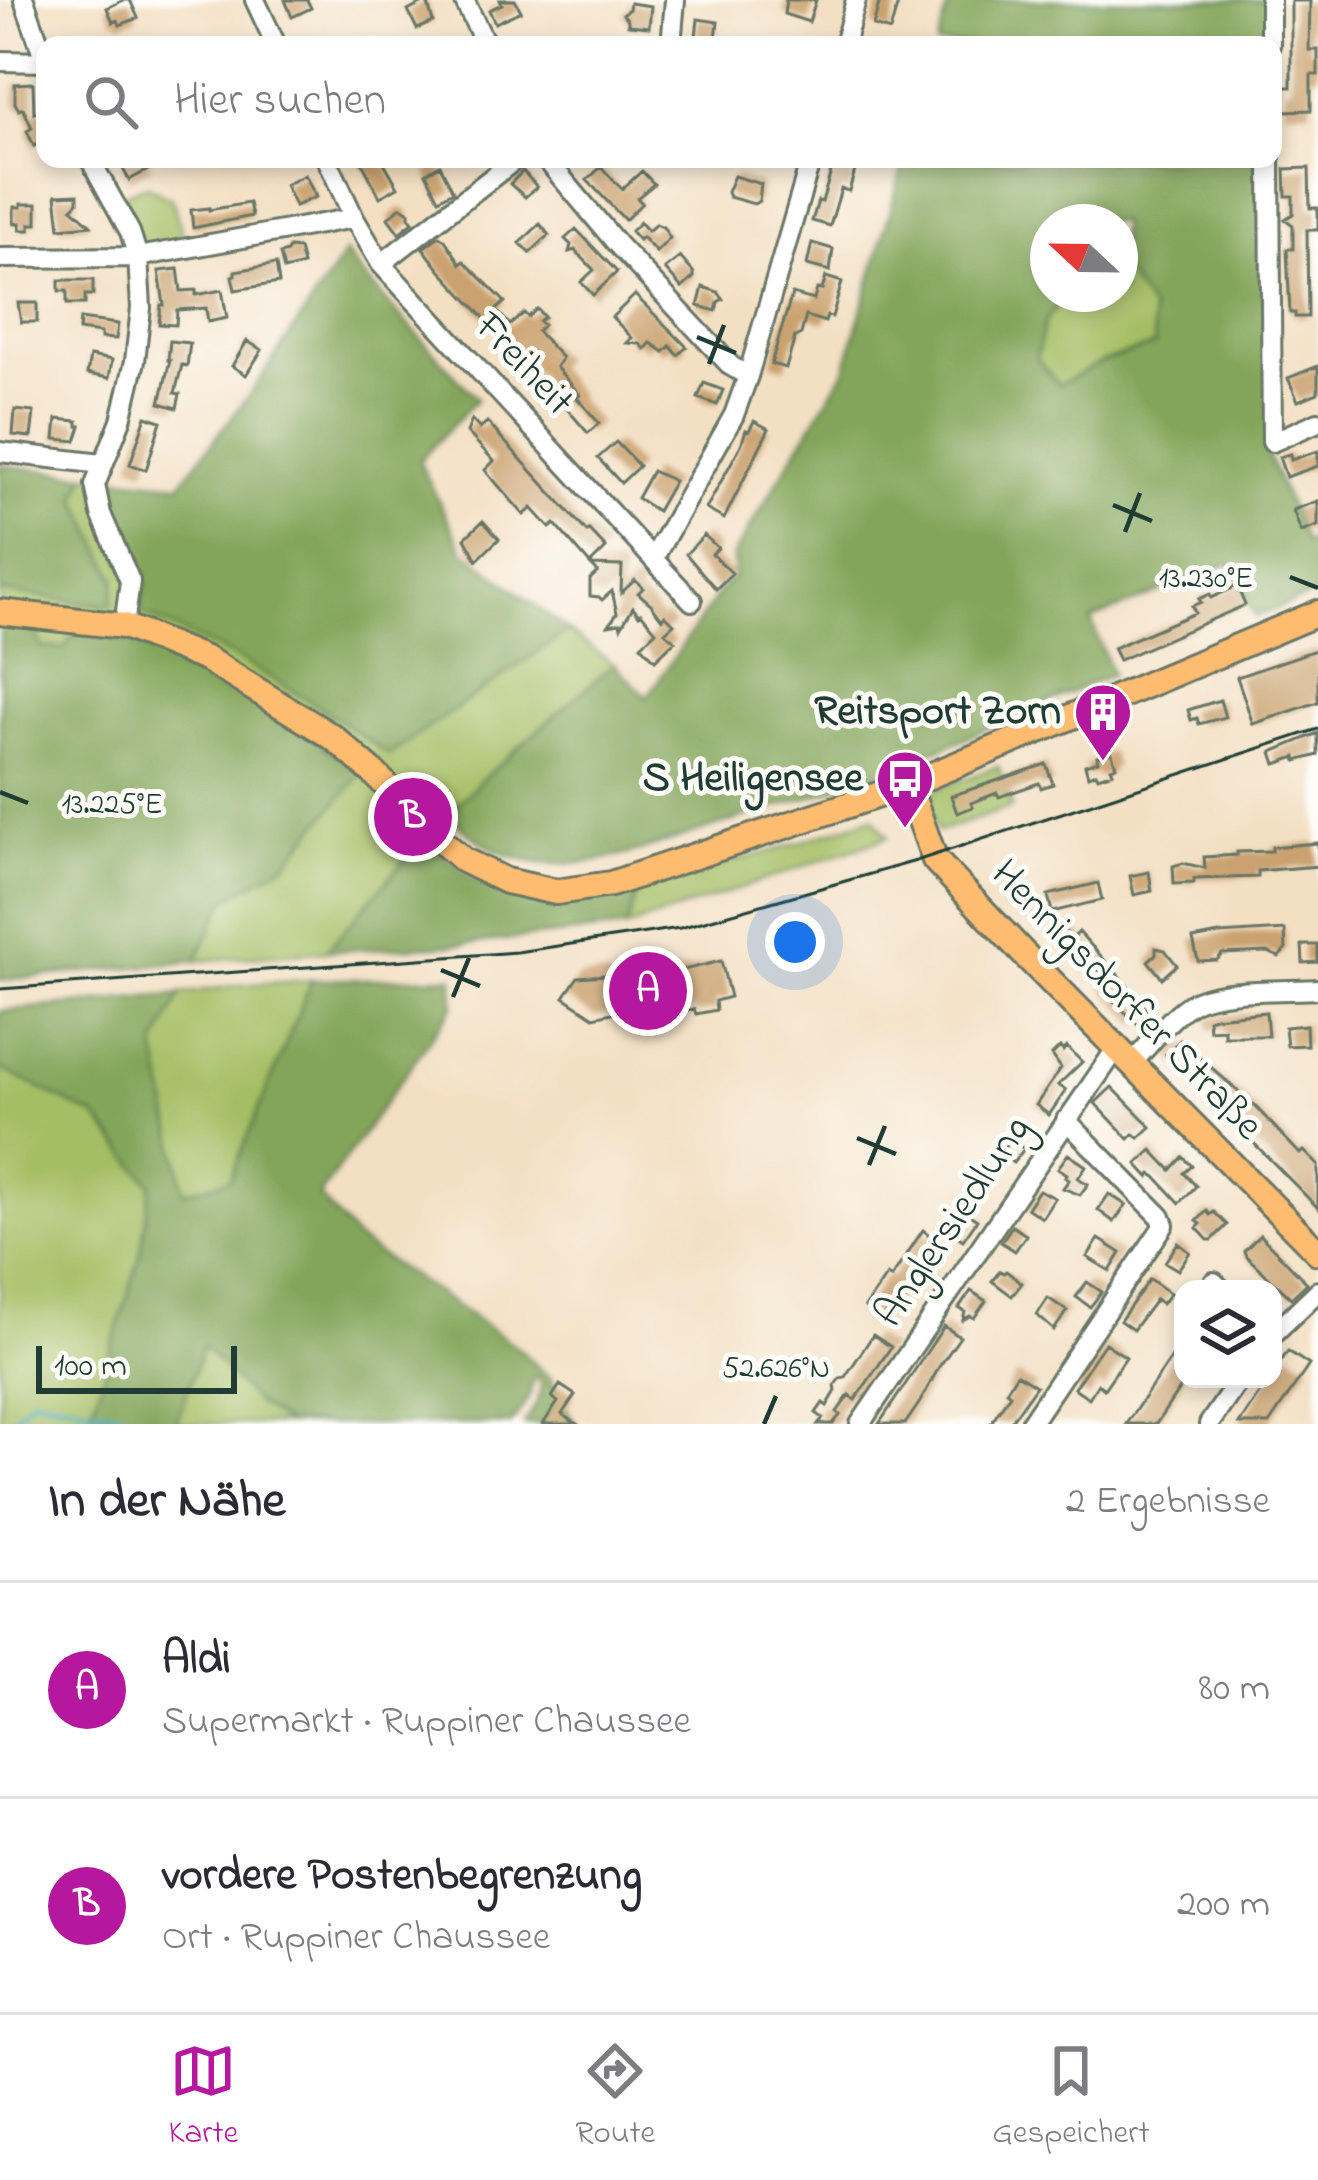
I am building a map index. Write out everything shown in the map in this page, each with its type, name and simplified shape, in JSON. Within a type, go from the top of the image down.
[{"type":"main road","points":[[0,612],[124,626],[208,660],[308,720],[359,759],[449,848],[479,869],[506,881],[556,892],[611,884],[908,785],[1318,613]]},
{"type":"main road","name":"Hennigsdorfer Straße","points":[[908,785],[935,860],[1318,1252]]},
{"type":"street","points":[[24,0],[36,36]]},
{"type":"street","points":[[255,0],[272,36]]},
{"type":"street","points":[[464,0],[482,36]]},
{"type":"street","points":[[672,36],[675,0]]},
{"type":"street","points":[[846,36],[856,0]]},
{"type":"street","points":[[1270,0],[1270,36]]},
{"type":"street","points":[[0,61],[36,61]]},
{"type":"street","points":[[94,168],[138,256],[141,308],[135,362],[121,420],[95,485],[130,581],[124,626]]},
{"type":"street","name":"Freiheit","points":[[331,168],[381,265],[692,601]]},
{"type":"street","points":[[381,265],[505,168]]},
{"type":"street","points":[[554,168],[731,366],[748,376]]},
{"type":"street","points":[[653,560],[734,416],[808,168]]},
{"type":"street","points":[[1270,168],[1272,442],[1318,422]]},
{"type":"street","points":[[0,258],[138,256],[354,218]]},
{"type":"street","points":[[0,452],[102,464]]},
{"type":"street","name":"Anglersiedlung","points":[[860,1424],[1066,1120],[1124,1056],[1194,1002],[1229,993],[1318,989]]},
{"type":"street","name":"Anglersiedlung","points":[[1030,1424],[1164,1225],[1066,1120]]},
{"type":"street","points":[[1282,1325],[1318,1291]]},
{"type":"street","points":[[1209,1424],[1234,1388]]},
{"type":"green space","points":[[950,0],[1270,0],[1270,36],[940,36]]},
{"type":"green space","points":[[902,168],[1270,168],[1272,442],[1266,451],[1305,543],[1318,538],[1318,593],[1255,617],[1230,563],[1091,620],[1112,675],[865,779],[628,854],[581,863],[521,860],[487,846],[448,814],[614,664],[647,697],[734,576],[733,556],[845,370]]},
{"type":"green space","points":[[147,186],[172,199],[185,243],[144,249],[117,198]]},
{"type":"green space","points":[[345,253],[477,399],[419,461],[463,550],[568,631],[389,755],[239,659],[140,612],[146,582],[106,498],[111,477],[180,484],[250,394]]},
{"type":"green space","points":[[1138,291],[1151,310],[1155,345],[1102,362],[1059,385],[1036,358],[1052,312],[1138,312]]},
{"type":"green space","points":[[0,465],[86,475],[77,498],[116,580],[111,606],[0,592]]},
{"type":"green space","points":[[86,475],[111,477],[107,498],[146,582],[140,612],[239,659],[389,754],[568,631],[614,664],[480,781],[326,951],[196,961],[225,900],[286,864],[64,649],[41,647],[35,630],[0,625],[0,592],[110,605],[116,580],[77,498]]},
{"type":"green space","points":[[0,625],[36,629],[41,647],[64,649],[76,632],[113,637],[177,659],[242,693],[362,773],[285,864],[225,900],[196,961],[0,980]]},
{"type":"green space","points":[[998,766],[1012,807],[938,832],[931,810],[933,791]]},
{"type":"green space","points":[[873,817],[888,837],[626,928],[639,887],[786,847]]},
{"type":"green space","points":[[425,837],[469,876],[513,894],[639,887],[626,928],[453,945],[326,951]]},
{"type":"green space","points":[[453,977],[454,1005],[319,1196],[356,1239],[513,1344],[551,1379],[575,1424],[524,1424],[540,1392],[535,1376],[511,1424],[287,1424],[257,1404],[203,1346],[176,1424],[88,1424],[140,1256],[151,1184],[96,1117],[0,1068],[0,1011],[181,994],[156,1046],[184,1192],[230,1179],[312,980]]},
{"type":"green space","points":[[312,980],[284,1049],[257,1404],[287,1424],[0,1424],[0,1013],[178,1001],[181,994]]},
{"type":"building","points":[[130,0],[138,18],[120,25],[118,20],[113,22],[107,8]]},
{"type":"building","points":[[285,0],[307,0],[311,8],[292,17]]},
{"type":"building","points":[[500,0],[515,0],[521,11],[495,23],[489,10],[502,4]]},
{"type":"building","points":[[786,0],[816,0],[809,22],[784,14]]},
{"type":"building","points":[[880,0],[899,0],[890,31],[873,26]]},
{"type":"building","points":[[427,1],[433,22],[417,29],[408,11]]},
{"type":"building","points":[[1291,1],[1310,1],[1309,50],[1318,50],[1318,75],[1311,75],[1311,110],[1285,111],[1285,87],[1291,87]]},
{"type":"building","points":[[630,3],[651,6],[649,27],[628,25],[623,14]]},
{"type":"building","points":[[698,19],[718,22],[716,36],[696,36]]},
{"type":"building","points":[[33,83],[34,146],[27,131],[32,128],[23,108],[19,110],[15,103],[15,84]]},
{"type":"building","points":[[123,168],[152,168],[129,180]]},
{"type":"building","points":[[365,168],[387,168],[398,187],[380,197]]},
{"type":"building","points":[[442,168],[453,191],[439,199],[426,173]]},
{"type":"building","points":[[602,168],[622,189],[642,171],[654,184],[637,198],[642,203],[625,220],[587,180]]},
{"type":"building","points":[[832,168],[856,168],[849,191],[841,189],[830,226],[812,221],[818,201],[822,202]]},
{"type":"building","points":[[1309,168],[1310,208],[1318,208],[1318,230],[1307,230],[1308,317],[1295,317],[1290,313],[1287,249],[1293,249],[1293,225],[1285,219],[1293,214],[1293,196],[1286,196],[1285,169]]},
{"type":"building","points":[[523,171],[537,187],[525,197],[510,184]]},
{"type":"building","points":[[305,175],[316,197],[295,206],[285,185]]},
{"type":"building","points":[[734,176],[761,184],[759,201],[754,204],[729,197]]},
{"type":"building","points":[[78,194],[72,208],[91,225],[60,228],[56,195]]},
{"type":"building","points":[[249,203],[252,216],[193,228],[191,210]]},
{"type":"building","points":[[37,204],[37,224],[30,224],[30,230],[14,224],[14,207]]},
{"type":"building","points":[[401,207],[413,222],[399,233],[388,218]]},
{"type":"building","points":[[640,222],[648,231],[656,224],[663,227],[670,238],[656,252],[631,231]]},
{"type":"building","points":[[540,224],[549,235],[530,253],[520,243]]},
{"type":"building","points":[[576,229],[617,272],[593,295],[581,282],[594,270],[575,250],[569,252],[571,245],[565,239]]},
{"type":"building","points":[[439,236],[461,264],[464,261],[505,302],[496,310],[510,325],[537,309],[544,317],[537,331],[562,358],[556,367],[599,423],[588,433],[529,365],[516,376],[508,368],[512,364],[495,346],[503,338],[423,248]]},
{"type":"building","points":[[812,243],[833,249],[830,271],[807,265]]},
{"type":"building","points":[[299,249],[303,265],[284,270],[280,254]]},
{"type":"building","points":[[680,257],[694,273],[682,288],[665,269]]},
{"type":"building","points":[[276,264],[279,283],[235,290],[235,271]]},
{"type":"building","points":[[178,269],[181,291],[196,290],[196,295],[222,290],[227,318],[208,322],[206,308],[177,310],[176,325],[159,324],[164,305],[159,271]]},
{"type":"building","points":[[826,277],[842,282],[832,317],[827,316],[825,322],[806,316],[786,368],[771,364],[792,294],[814,300]]},
{"type":"building","points":[[59,280],[93,280],[93,295],[85,295],[85,304],[67,304],[67,291],[59,291]]},
{"type":"building","points":[[703,287],[723,299],[716,311],[698,306]]},
{"type":"building","points":[[635,295],[687,347],[678,355],[670,346],[664,352],[651,343],[645,349],[627,343],[632,338],[612,317]]},
{"type":"building","points":[[18,303],[37,303],[37,322],[21,322]]},
{"type":"building","points":[[80,319],[118,324],[116,339],[79,330]]},
{"type":"building","points":[[170,341],[190,343],[187,366],[182,365],[175,393],[180,394],[177,408],[160,403]]},
{"type":"building","points":[[247,341],[262,350],[246,375],[232,366]]},
{"type":"building","points":[[90,356],[112,360],[109,378],[87,374]]},
{"type":"building","points":[[1318,366],[1318,393],[1298,401],[1288,378]]},
{"type":"building","points":[[704,383],[723,390],[717,405],[698,398]]},
{"type":"building","points":[[15,410],[34,412],[31,437],[13,435]]},
{"type":"building","points":[[146,416],[161,421],[146,470],[130,464]]},
{"type":"building","points":[[57,419],[78,421],[76,441],[55,439]]},
{"type":"building","points":[[472,420],[480,429],[487,422],[606,548],[590,564],[555,524],[550,528],[532,508],[524,515],[485,470],[494,461],[467,432]]},
{"type":"building","points":[[754,421],[769,429],[724,519],[706,509]]},
{"type":"building","points":[[616,442],[639,466],[621,483],[598,458]]},
{"type":"building","points":[[1318,451],[1318,466],[1286,477],[1279,457],[1290,454],[1291,460]]},
{"type":"building","points":[[652,471],[674,481],[657,511],[637,498]]},
{"type":"building","points":[[1318,501],[1318,526],[1301,532],[1293,510]]},
{"type":"building","points":[[483,521],[499,539],[477,560],[465,538]]},
{"type":"building","points":[[704,535],[718,548],[712,554],[732,573],[716,589],[686,554]]},
{"type":"building","points":[[591,565],[622,566],[621,593],[635,580],[643,588],[638,593],[662,619],[665,615],[674,624],[665,632],[675,641],[655,660],[641,645],[656,631],[641,613],[633,607],[621,627],[620,623],[609,625],[617,613],[612,591],[602,600],[590,596],[590,579],[598,572]]},
{"type":"building","points":[[1237,586],[1245,605],[1119,660],[1113,648],[1195,613],[1192,606],[1199,599]]},
{"type":"building","points":[[1318,649],[1318,702],[1253,724],[1237,677]]},
{"type":"building","points":[[1220,700],[1225,717],[1199,724],[1197,718],[1191,720],[1188,710]]},
{"type":"building","points":[[1318,733],[1318,755],[1276,764],[1272,752]]},
{"type":"building","name":"Reitsport Zorn","points":[[1111,751],[1113,772],[1088,776],[1085,765]]},
{"type":"building","points":[[1046,764],[1053,784],[1041,788],[1039,783],[999,797],[997,793],[957,813],[951,796]]},
{"type":"building","points":[[1318,843],[1318,866],[1174,884],[1173,866],[1183,863],[1205,868],[1204,857]]},
{"type":"building","points":[[1149,872],[1152,891],[1134,895],[1130,876]]},
{"type":"building","points":[[1098,883],[1102,900],[1052,912],[1048,895]]},
{"type":"building","points":[[1285,930],[1286,949],[1279,957],[1268,952],[1222,954],[1217,960],[1198,961],[1193,939],[1219,934]]},
{"type":"building","points":[[1065,932],[1074,937],[1079,932],[1139,998],[1150,1013],[1138,1025],[1102,989],[1110,981],[1096,967],[1088,974],[1056,940]]},
{"type":"building","points":[[1302,945],[1318,945],[1318,962],[1303,963]]},
{"type":"building","points":[[1156,948],[1165,950],[1177,965],[1162,978],[1148,961]]},
{"type":"building","points":[[721,961],[730,997],[715,1001],[716,1010],[696,1014],[694,1009],[629,1024],[626,1010],[594,1017],[564,997],[578,977],[606,975],[620,985]]},
{"type":"building","points":[[1266,1012],[1268,1036],[1224,1036],[1224,1029],[1209,1030],[1208,1019],[1214,1017]]},
{"type":"building","points":[[1306,1025],[1307,1045],[1287,1046],[1285,1027]]},
{"type":"building","points":[[1180,1040],[1254,1105],[1300,1154],[1304,1151],[1318,1165],[1318,1208],[1166,1054]]},
{"type":"building","points":[[1060,1047],[1063,1051],[1067,1047],[1082,1062],[1058,1085],[1066,1090],[1049,1115],[1036,1105],[1061,1068],[1052,1055]]},
{"type":"building","points":[[1112,1087],[1151,1127],[1139,1138],[1134,1134],[1129,1139],[1095,1103]]},
{"type":"building","points":[[1011,1139],[1024,1149],[1013,1163],[1000,1153]]},
{"type":"building","points":[[1152,1150],[1171,1170],[1183,1157],[1192,1166],[1184,1173],[1196,1186],[1180,1203],[1137,1164]]},
{"type":"building","points":[[1068,1154],[1086,1166],[1078,1178],[1088,1184],[1080,1195],[1063,1188],[1069,1180],[1058,1168]]},
{"type":"building","points":[[1039,1190],[1055,1198],[1042,1218],[1027,1208]]},
{"type":"building","points":[[1109,1194],[1126,1205],[1114,1222],[1098,1210]]},
{"type":"building","points":[[1207,1211],[1227,1225],[1212,1240],[1197,1228]]},
{"type":"building","points":[[965,1212],[977,1220],[963,1240],[951,1232]]},
{"type":"building","points":[[1012,1226],[1026,1235],[1015,1251],[1001,1242]]},
{"type":"building","points":[[923,1230],[942,1245],[925,1268],[932,1273],[926,1282],[919,1277],[905,1296],[900,1293],[883,1319],[865,1307]]},
{"type":"building","points":[[1260,1235],[1307,1283],[1291,1298],[1282,1290],[1282,1280],[1272,1280],[1244,1251]]},
{"type":"building","points":[[1099,1239],[1121,1253],[1110,1271],[1087,1257]]},
{"type":"building","points":[[1178,1243],[1190,1252],[1178,1270],[1165,1262]]},
{"type":"building","points":[[1000,1271],[1022,1283],[1012,1296],[992,1281]]},
{"type":"building","points":[[1150,1279],[1170,1293],[1162,1304],[1156,1299],[1133,1330],[1120,1321]]},
{"type":"building","points":[[1087,1282],[1102,1292],[1090,1307],[1076,1297]]},
{"type":"building","points":[[971,1291],[986,1301],[974,1318],[963,1320],[965,1312],[959,1308]]},
{"type":"building","points":[[1048,1298],[1067,1311],[1054,1330],[1037,1315]]},
{"type":"building","points":[[944,1326],[960,1337],[920,1402],[905,1424],[879,1424]]},
{"type":"building","points":[[873,1335],[891,1347],[855,1400],[849,1395],[833,1424],[818,1424],[823,1418],[816,1413],[823,1403],[827,1406],[835,1385]]},
{"type":"building","points":[[1105,1343],[1126,1357],[1104,1389],[1098,1384],[1089,1398],[1074,1388]]},
{"type":"building","points":[[1288,1351],[1309,1365],[1269,1424],[1239,1424],[1263,1388],[1282,1388],[1282,1360]]},
{"type":"building","points":[[1174,1354],[1174,1388],[1180,1388],[1156,1424],[1126,1424]]},
{"type":"building","points":[[1017,1374],[1036,1386],[1009,1424],[990,1424],[1010,1394],[1006,1391]]},
{"type":"building","points":[[560,1385],[575,1395],[562,1414],[577,1424],[543,1424],[558,1402],[552,1397]]},
{"type":"waterway","points":[[7,1424],[33,1398],[121,1413]]},
{"type":"waterway","points":[[158,1421],[165,1424]]},
{"type":"tram line","points":[[0,989],[517,952],[680,928],[916,861],[1318,729]]},
{"type":"place","name":"Reitsport Zorn","points":[[1103,763]]},
{"type":"place","name":"vordere Postenbegrenzung","points":[[413,817]]},
{"type":"place","name":"S Heiligensee","points":[[905,830]]},
{"type":"place","name":"Aldi","points":[[648,991]]}]
